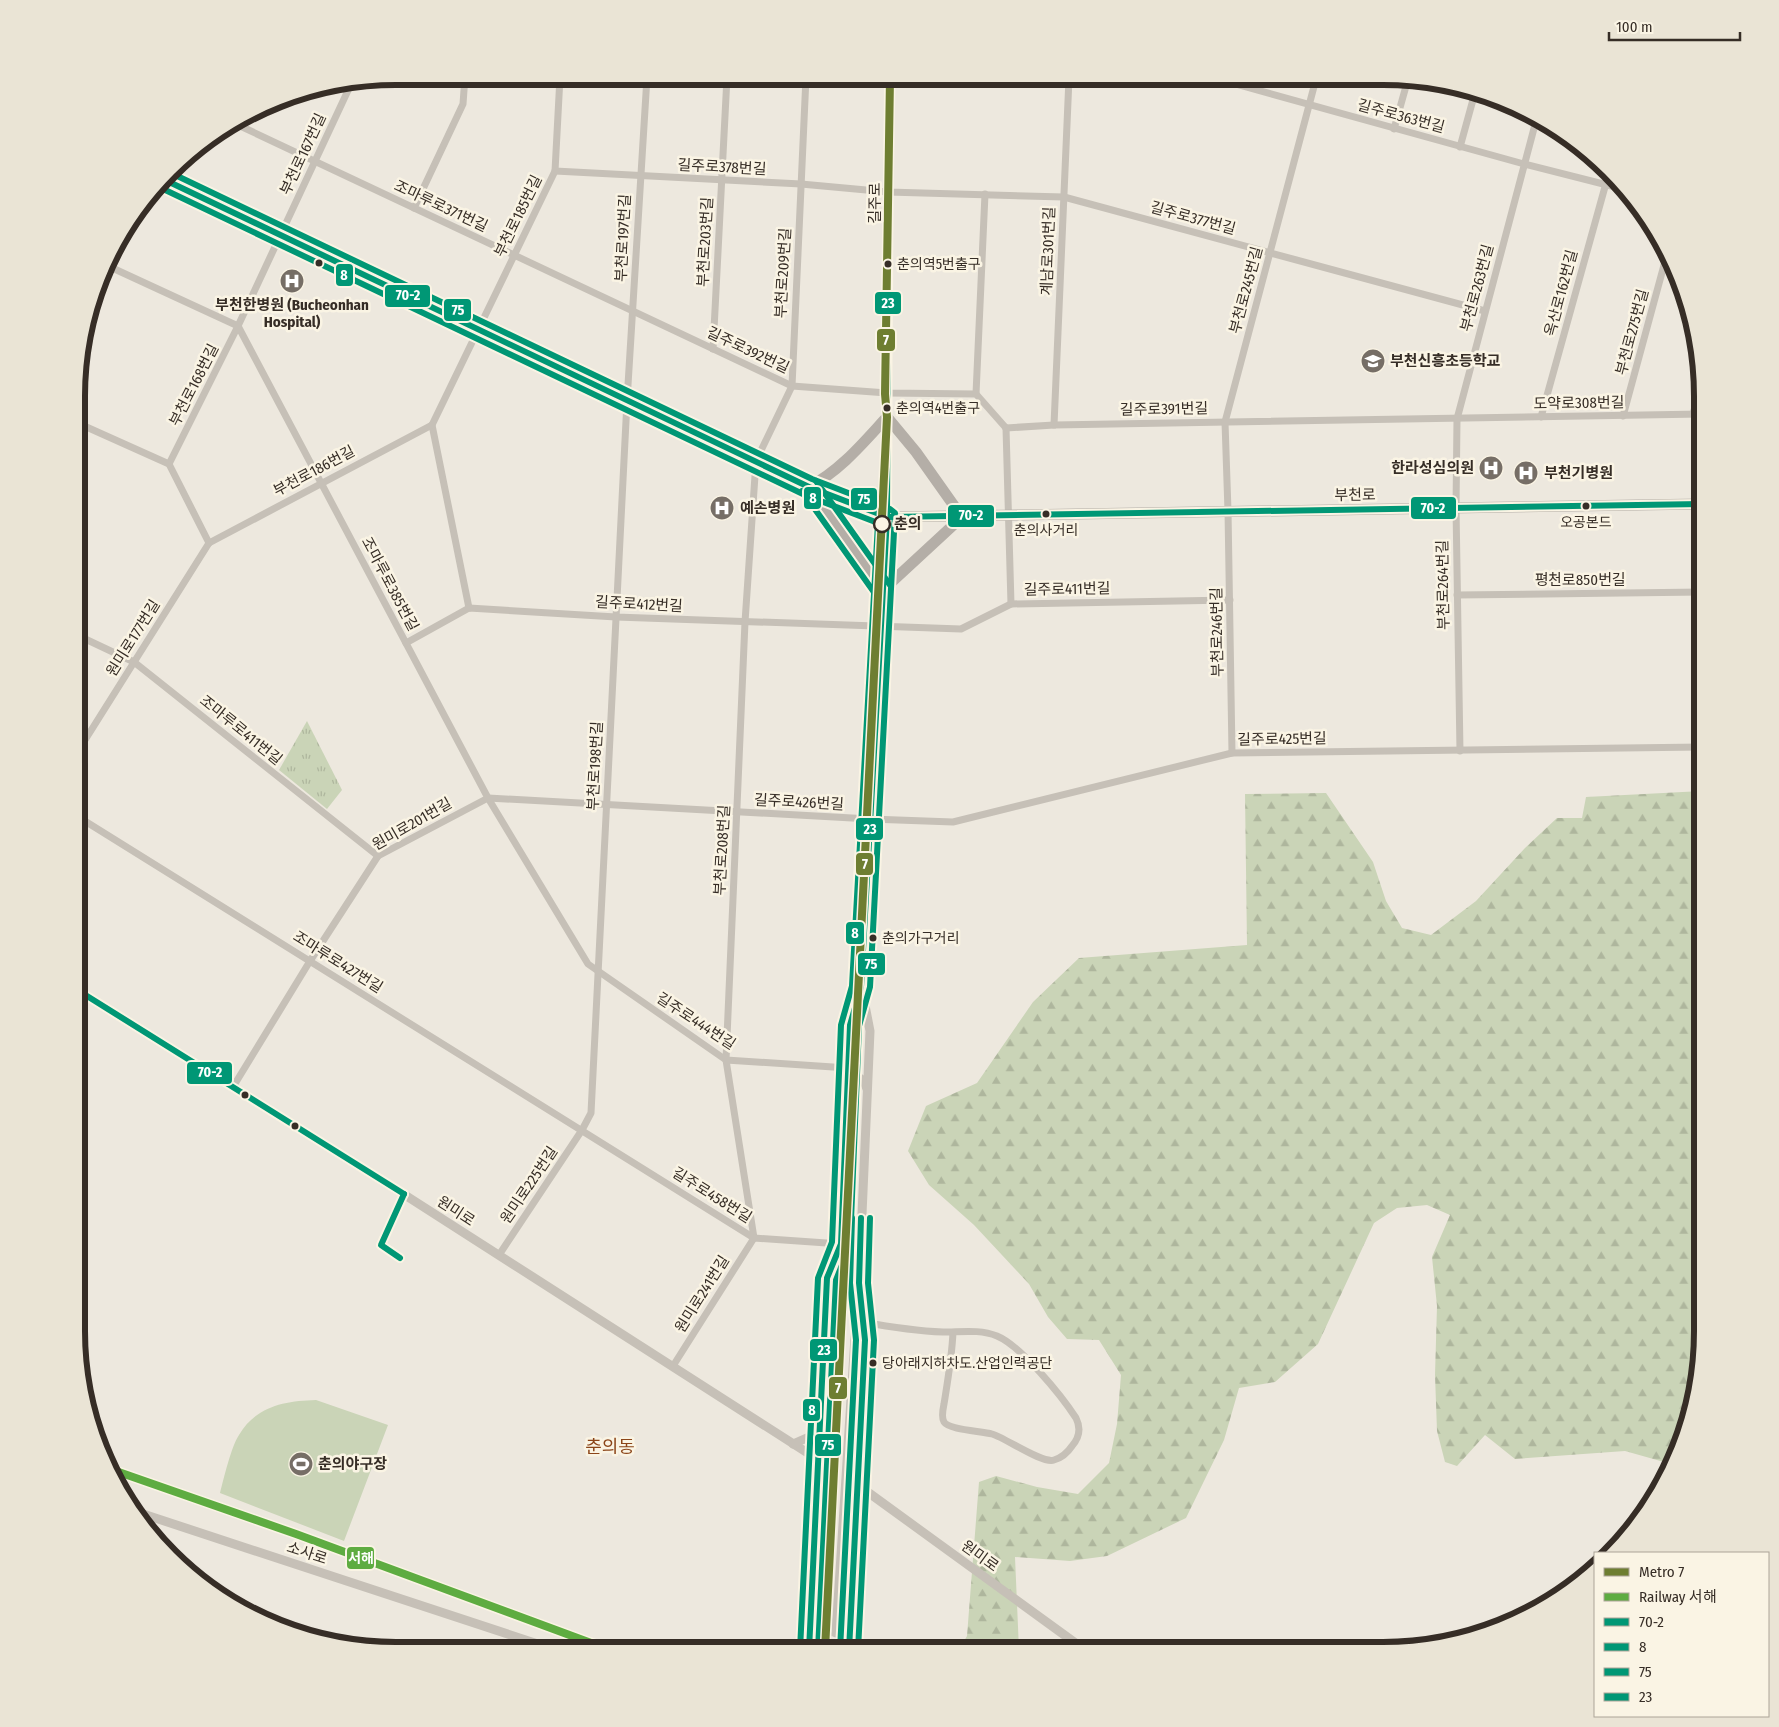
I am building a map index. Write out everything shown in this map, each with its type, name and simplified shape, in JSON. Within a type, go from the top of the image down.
[{"type":"main road","name":"부천로","points":[[170,182],[627,401],[809,486],[886,517],[1694,504]]},
{"type":"main road","points":[[887,417],[916,452],[962,517],[883,590],[809,486],[823,480],[850,458],[887,417]]},
{"type":"street","points":[[414,208],[463,104],[464,85]]},
{"type":"street","name":"부천로185번길","points":[[477,330],[555,171],[560,85]]},
{"type":"street","name":"부천로197번길","points":[[627,401],[647,85]]},
{"type":"street","name":"부천로203번길","points":[[713,349],[727,85]]},
{"type":"street","name":"부천로209번길","points":[[756,461],[792,386],[806,85]]},
{"type":"street","name":"길주로","points":[[823,1631],[850,1025],[861,987],[883,590],[886,517],[889,85]]},
{"type":"street","name":"계남로301번길","points":[[1054,425],[1069,85]]},
{"type":"street","name":"길주로363번길","points":[[1239,85],[1460,147],[1613,187]]},
{"type":"street","name":"부천로245번길","points":[[1228,511],[1224,422],[1314,85]]},
{"type":"street","points":[[1394,128],[1406,86]]},
{"type":"street","name":"부천로167번길","points":[[280,236],[349,89]]},
{"type":"street","points":[[1460,147],[1473,99]]},
{"type":"street","name":"부천로263번길","points":[[1457,418],[1534,125]]},
{"type":"street","name":"조마루로371번길","points":[[242,127],[633,311]]},
{"type":"street","name":"길주로378번길","points":[[555,171],[801,184],[888,192]]},
{"type":"street","name":"옥산로162번길","points":[[1542,417],[1607,180]]},
{"type":"street","name":"길주로377번길","points":[[888,192],[1064,197],[1485,311]]},
{"type":"street","points":[[985,194],[976,394],[1006,428],[1011,604]]},
{"type":"street","name":"부천로168번길","points":[[169,464],[238,326],[280,236]]},
{"type":"street","name":"부천로275번길","points":[[1623,416],[1664,264]]},
{"type":"street","points":[[113,268],[238,326]]},
{"type":"street","name":"길주로392번길","points":[[633,311],[792,386],[887,393]]},
{"type":"street","name":"조마루로385번길","points":[[238,326],[488,798],[588,964],[598,972]]},
{"type":"street","points":[[406,643],[469,608],[432,425],[477,330]]},
{"type":"street","points":[[887,393],[976,394]]},
{"type":"street","name":"부천로198번길","points":[[582,1130],[591,1113],[627,401]]},
{"type":"street","name":"도약로308번길","points":[[1457,418],[1693,414]]},
{"type":"street","name":"길주로391번길","points":[[1006,428],[1054,425],[1457,418]]},
{"type":"street","name":"부천로264번길","points":[[1457,418],[1456,508],[1460,750]]},
{"type":"street","name":"부천로186번길","points":[[209,543],[432,425]]},
{"type":"street","points":[[85,426],[169,464],[209,543]]},
{"type":"street","name":"부천로208번길","points":[[754,1238],[726,1060],[745,622],[756,461]]},
{"type":"street","name":"부천로246번길","points":[[1228,511],[1232,753]]},
{"type":"street","name":"원미로177번길","points":[[85,740],[209,543]]},
{"type":"street","name":"평천로850번길","points":[[1457,595],[1694,592]]},
{"type":"street","name":"길주로411번길","points":[[881,626],[961,629],[1011,604],[1230,600]]},
{"type":"street","name":"길주로412번길","points":[[469,608],[616,617],[881,626]]},
{"type":"street","name":"조마루로411번길","points":[[85,639],[134,662],[378,856]]},
{"type":"street","name":"길주로425번길","points":[[870,820],[954,822],[1232,753],[1694,747]]},
{"type":"street","points":[[488,798],[606,805]]},
{"type":"street","name":"원미로201번길","points":[[233,1087],[310,961],[378,856],[488,798]]},
{"type":"street","name":"길주로426번길","points":[[606,805],[870,820]]},
{"type":"street","name":"조마루로427번길","points":[[85,821],[582,1130]]},
{"type":"street","name":"길주로444번길","points":[[598,972],[726,1060],[848,1068]]},
{"type":"street","name":"길주로","points":[[836,1633],[859,1282],[870,1031],[861,987]]},
{"type":"street","name":"원미로","points":[[85,994],[499,1255],[816,1459]]},
{"type":"street","points":[[847,1090],[854,1078],[858,1077],[864,1081],[867,1092]]},
{"type":"street","name":"길주로458번길","points":[[582,1130],[754,1238],[841,1244]]},
{"type":"street","name":"원미로225번길","points":[[499,1255],[582,1130]]},
{"type":"street","name":"원미로241번길","points":[[673,1366],[754,1238]]},
{"type":"street","name":"길주로","points":[[810,1640],[816,1459],[827,1278],[841,1244]]},
{"type":"street","name":"길주로","points":[[850,1642],[865,1340],[859,1282]]},
{"type":"street","points":[[863,1322],[917,1330],[979,1332],[994,1335],[1007,1342],[1022,1355],[1060,1396],[1076,1418],[1079,1424],[1079,1432],[1071,1448],[1059,1458],[1049,1460],[1041,1458],[998,1436],[978,1430],[952,1427],[946,1424],[943,1420],[943,1410],[950,1370],[952,1332]]},
{"type":"street","points":[[793,1444],[818,1433]]},
{"type":"street","name":"원미로","points":[[858,1485],[1074,1642]]},
{"type":"street","name":"소사로","points":[[144,1513],[532,1642]]},
{"type":"green space","points":[[307,721],[342,790],[327,809],[279,770]]},
{"type":"green space","points":[[1694,791],[1694,1331],[1688,1391],[1677,1431],[1665,1462],[1625,1451],[1515,1459],[1485,1435],[1457,1466],[1445,1462],[1437,1431],[1435,1375],[1437,1306],[1432,1257],[1450,1215],[1427,1205],[1397,1208],[1374,1223],[1318,1344],[1275,1382],[1239,1388],[1224,1440],[1186,1518],[1107,1556],[1070,1561],[1015,1557],[1019,1642],[964,1642],[967,1636],[979,1482],[996,1476],[1037,1487],[1078,1494],[1109,1463],[1117,1424],[1121,1375],[1099,1340],[1067,1339],[1048,1317],[1029,1284],[974,1225],[929,1185],[908,1151],[926,1106],[977,1083],[1033,1002],[1079,958],[1247,945],[1245,794],[1326,793],[1373,862],[1386,901],[1402,928],[1431,935],[1476,901],[1525,848],[1557,818],[1582,818],[1586,797]]},
{"type":"green space","name":"춘의야구장","points":[[316,1400],[388,1425],[344,1541],[220,1493],[236,1440],[254,1417],[263,1411],[282,1404]]},
{"type":"tunnel","points":[[823,1631],[823,1642]]},
{"type":"tunnel","points":[[835,1642],[836,1633]]},
{"type":"metro line","name":"7","points":[[825,1642],[887,417],[885,394],[890,85]]},
{"type":"rail line","name":"서해","points":[[119,1472],[296,1534],[588,1642]]},
{"type":"transit line","name":"23","points":[[809,1642],[827,1278],[841,1244],[850,1025],[861,987],[887,517],[889,85]]},
{"type":"transit line","name":"75","points":[[176,176],[812,479],[890,509],[895,513],[870,987],[859,1026],[850,1245],[836,1280],[818,1642]]},
{"type":"transit line","name":"70-2","points":[[170,182],[809,487],[887,517],[1694,504]]},
{"type":"transit line","name":"8","points":[[164,189],[805,495],[878,523],[852,986],[841,1025],[832,1242],[818,1278],[800,1642]]},
{"type":"transit line","name":"75","points":[[816,481],[890,585]]},
{"type":"transit line","name":"8","points":[[802,491],[876,595]]},
{"type":"transit line","name":"70-2","points":[[85,995],[404,1194]]},
{"type":"transit line","name":"70-2","points":[[400,1258],[381,1245],[404,1194]]},
{"type":"transit line","name":"75","points":[[840,1642],[856,1340],[850,1283],[852,1218]]},
{"type":"transit line","name":"23","points":[[849,1642],[865,1340],[859,1283],[861,1218]]},
{"type":"transit line","name":"8","points":[[858,1642],[874,1340],[868,1283],[870,1218]]},
{"type":"place","name":"춘의역5번출구","points":[[888,264]]},
{"type":"place","name":"부천한병원 (Bucheonhan Hospital)","points":[[292,281]]},
{"type":"place","name":"부천신흥초등학교","points":[[1373,361]]},
{"type":"place","name":"춘의역4번출구","points":[[887,408]]},
{"type":"place","name":"한라성심의원","points":[[1491,468]]},
{"type":"place","name":"부천기병원","points":[[1526,473]]},
{"type":"place","name":"오공본드","points":[[1586,506]]},
{"type":"place","name":"예손병원","points":[[722,508]]},
{"type":"place","name":"춘의사거리","points":[[1046,514]]},
{"type":"place","name":"춘의","points":[[882,524]]},
{"type":"place","name":"춘의가구거리","points":[[873,938]]},
{"type":"place","name":"당아래지하차도.산업인력공단","points":[[873,1363]]},
{"type":"place","name":"춘의야구장","points":[[301,1464]]},
{"type":"district","name":"춘의동","points":[[610,1447]]}]
